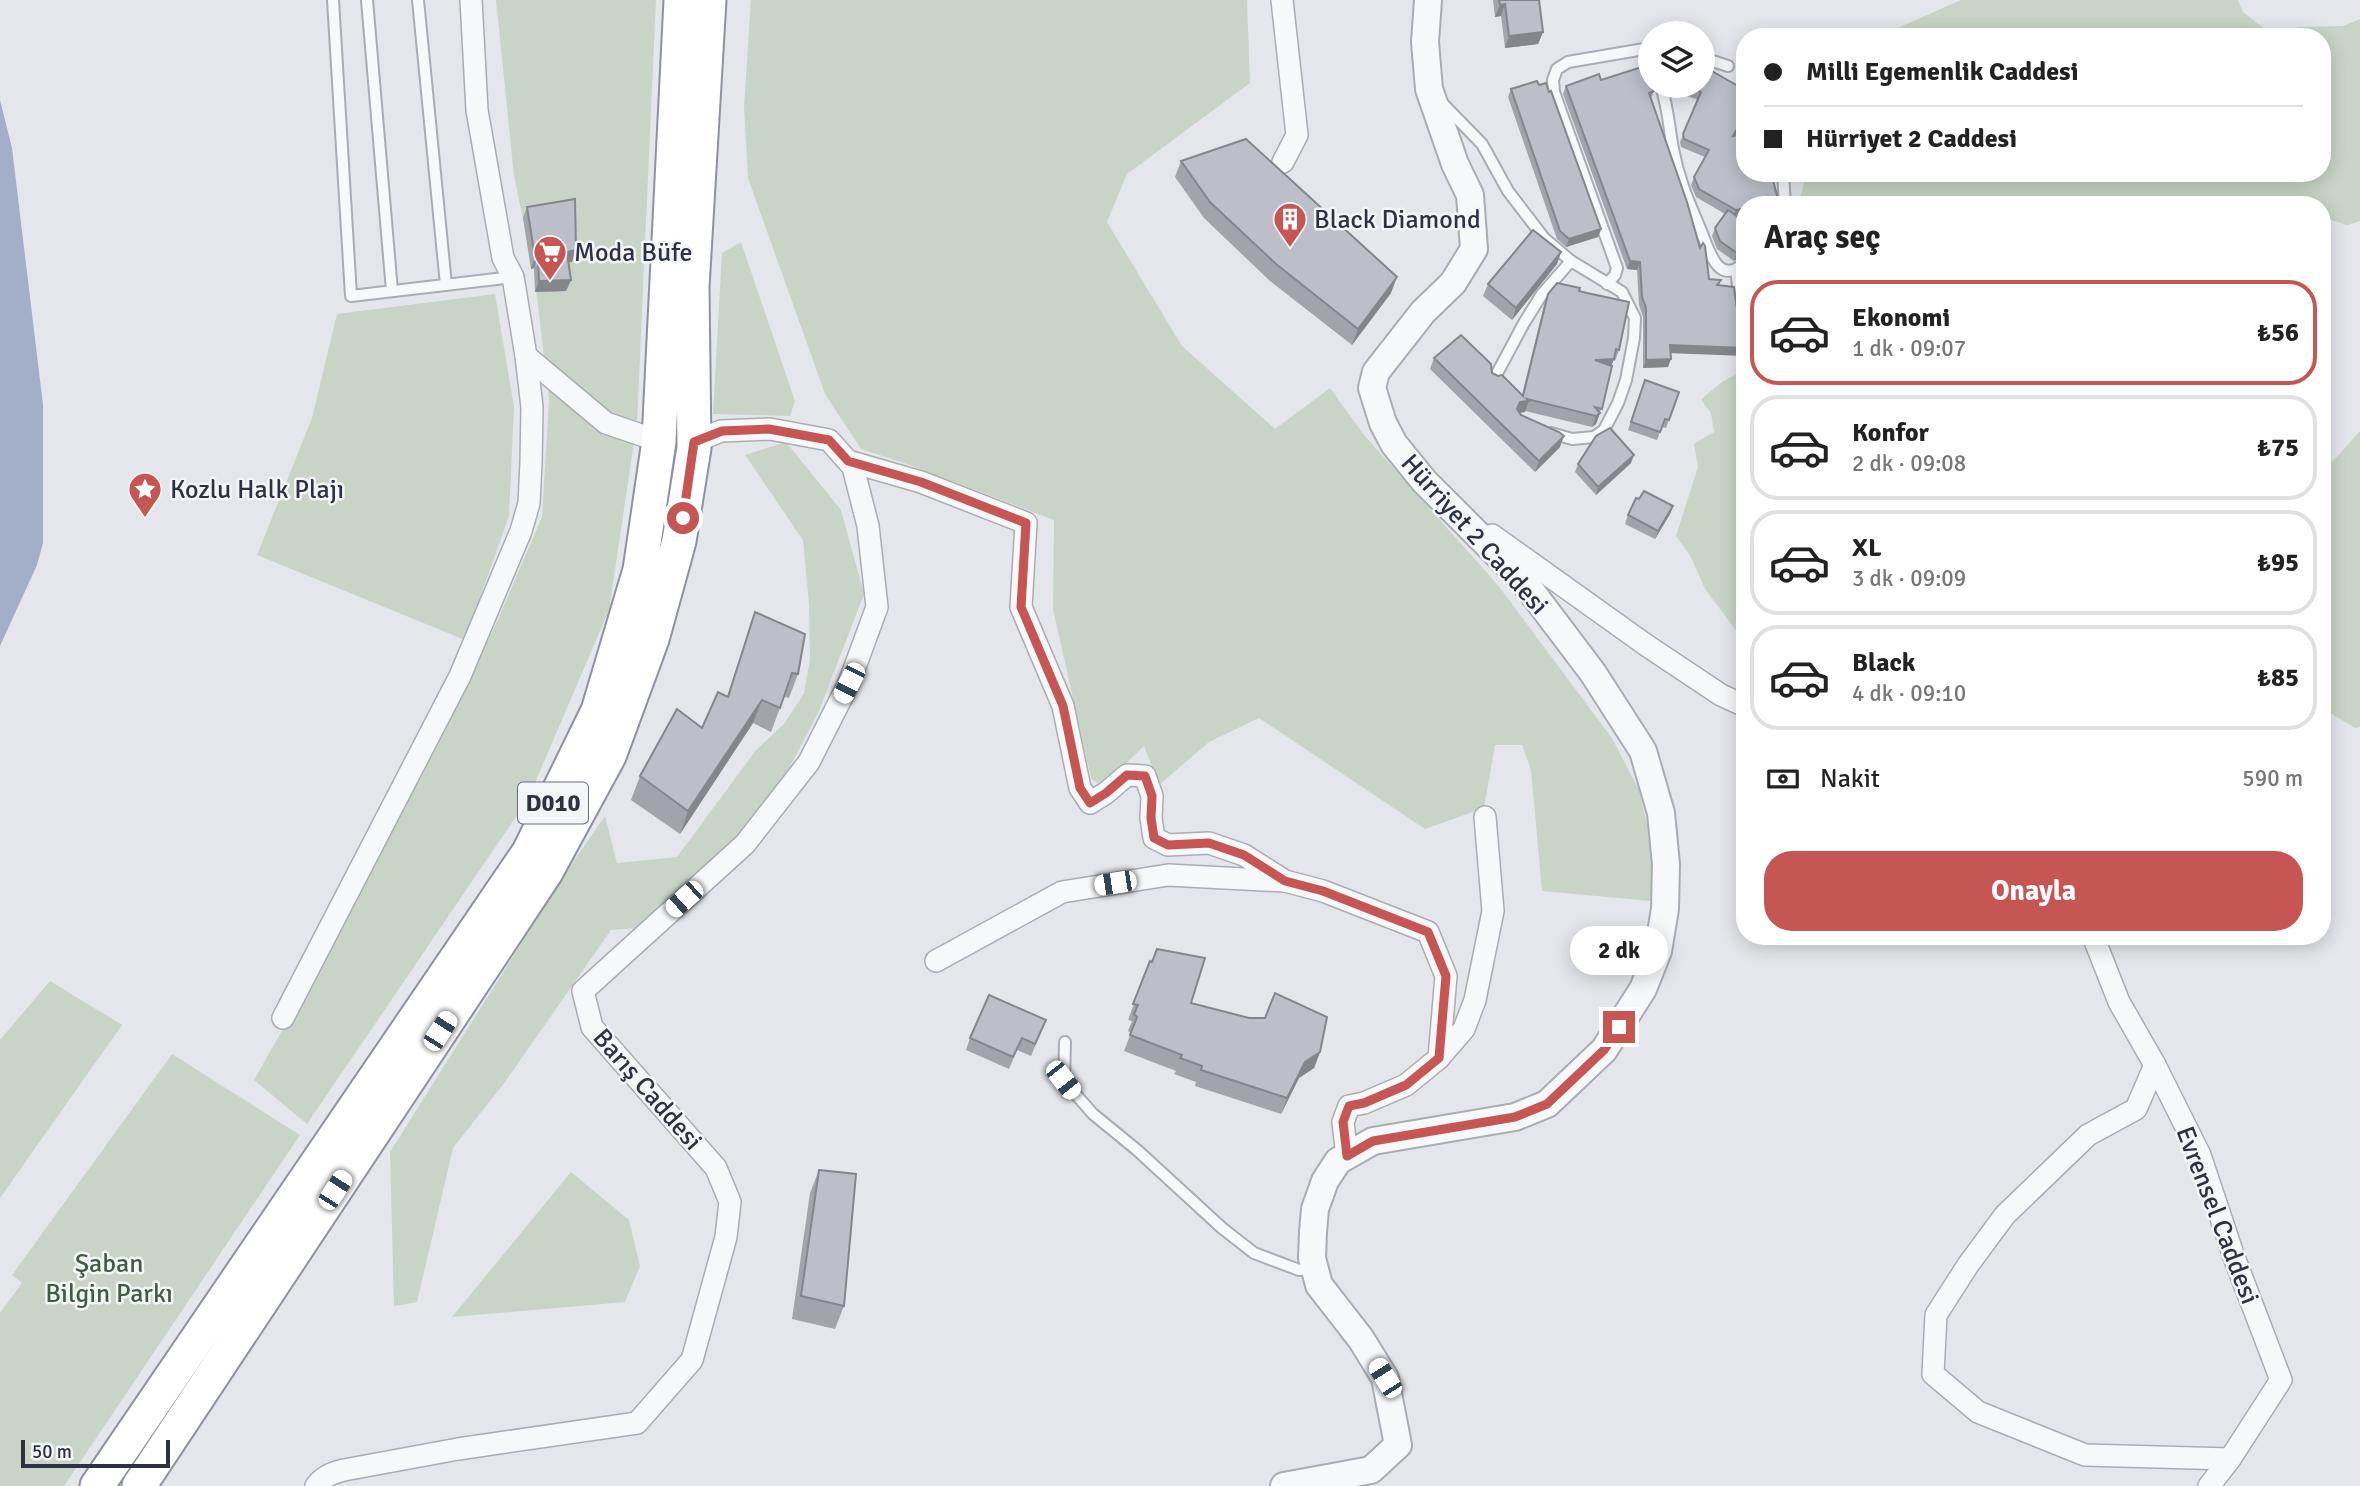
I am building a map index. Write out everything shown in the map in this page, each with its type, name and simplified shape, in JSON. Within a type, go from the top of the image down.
[{"type":"highway","name":"D010","points":[[97,1486],[529,852],[598,711],[640,570],[659,441],[681,0]]},
{"type":"highway","name":"D010","points":[[139,1486],[546,872],[609,756],[652,639],[679,541],[694,442],[692,287],[709,0]]},
{"type":"street","points":[[283,1018],[460,676],[521,531],[529,503],[532,407],[513,277],[503,258],[477,110],[471,0]]},
{"type":"street","points":[[1282,0],[1297,135],[1283,162]]},
{"type":"street","name":"Hürriyet 2 Caddesi","points":[[1284,1486],[1371,1470],[1398,1445],[1385,1378],[1361,1339],[1319,1285],[1312,1258],[1315,1209],[1325,1181],[1338,1161],[1373,1141],[1515,1117],[1547,1104],[1604,1050],[1643,989],[1658,951],[1665,909],[1666,864],[1661,813],[1643,751],[1593,673],[1522,579],[1424,481],[1394,444],[1372,388],[1377,372],[1423,312],[1454,283],[1474,249],[1470,195],[1455,164],[1429,89],[1425,42],[1428,0]]},
{"type":"street","points":[[526,356],[606,423],[659,441]]},
{"type":"street","name":"Barış Caddesi","points":[[316,1486],[332,1473],[344,1470],[458,1449],[637,1423],[692,1360],[726,1237],[730,1202],[716,1168],[592,1027],[583,991],[745,844],[809,762],[849,683],[877,607],[868,526],[853,467],[829,440],[769,429],[722,431],[694,442]]},
{"type":"street","points":[[848,461],[921,482],[1026,523],[1021,607],[1063,706],[1080,788],[1090,803],[1127,775],[1145,776],[1152,796],[1154,838],[1168,845],[1209,843],[1244,855],[1285,881]]},
{"type":"street","points":[[1451,506],[1646,645],[1721,695],[1736,702]]},
{"type":"street","points":[[1347,1156],[1343,1122],[1349,1106],[1364,1103],[1406,1085],[1439,1058],[1464,1029],[1475,1000],[1493,911],[1485,817]]},
{"type":"street","points":[[936,961],[1062,892],[1168,875],[1285,881],[1323,891],[1428,932],[1446,976],[1439,1058]]},
{"type":"street","name":"Evrensel Caddesi","points":[[2097,945],[2119,1002],[2155,1065],[2200,1155],[2234,1257],[2281,1380],[2230,1459],[2209,1486]]},
{"type":"street","points":[[2155,1065],[2136,1109],[2088,1135],[2005,1215],[1983,1245],[1936,1315],[1933,1374],[1978,1412],[2085,1455],[2230,1459]]},
{"type":"lane","points":[[333,0],[351,296],[513,277]]},
{"type":"lane","points":[[367,0],[392,291]]},
{"type":"lane","points":[[418,0],[446,285]]},
{"type":"lane","points":[[1607,284],[1617,268],[1562,117],[1553,80],[1557,69],[1568,62],[1638,52]]},
{"type":"lane","points":[[1715,62],[1728,66]]},
{"type":"lane","points":[[1429,89],[1482,144],[1508,191],[1544,239],[1571,261],[1622,292],[1635,318],[1632,348],[1618,403],[1604,430],[1594,437],[1572,439],[1543,430]]},
{"type":"lane","points":[[1665,98],[1672,148],[1683,192],[1712,259],[1720,269],[1736,267]]},
{"type":"lane","points":[[1494,379],[1536,303],[1571,261]]},
{"type":"lane","points":[[1065,1042],[1063,1080],[1093,1114],[1137,1150],[1194,1204],[1254,1253],[1299,1270],[1315,1269]]},
{"type":"green space","points":[[496,0],[656,0],[637,422],[609,610],[528,799],[307,1124],[254,1080],[361,891],[495,626],[542,517],[549,399],[534,272],[514,176]]},
{"type":"green space","points":[[751,0],[1247,0],[1250,83],[1127,174],[1107,222],[1182,346],[1275,429],[1330,388],[1364,435],[1497,584],[1612,738],[1639,790],[1652,845],[1651,901],[1542,891],[1531,770],[1522,745],[1495,745],[1484,808],[1425,829],[1259,718],[1209,742],[1159,785],[1144,746],[1102,787],[1091,778],[1053,609],[1054,520],[861,449],[825,394],[748,178],[744,107]]},
{"type":"green space","points":[[1961,0],[2238,0],[2243,12],[2263,28],[1897,28]]},
{"type":"green space","points":[[2360,19],[2360,221],[2347,225],[2331,220],[2331,196],[1801,196],[1804,182],[2331,182],[2331,28],[2296,28],[2343,26]]},
{"type":"green space","points":[[741,242],[795,401],[790,416],[713,414],[722,253]]},
{"type":"green space","points":[[495,294],[514,407],[509,516],[465,640],[257,555],[312,418],[337,314]]},
{"type":"green space","points":[[1736,375],[1736,630],[1705,589],[1691,557],[1676,536],[1698,467],[1694,444],[1714,432],[1711,413],[1701,400]]},
{"type":"green space","points":[[2360,431],[2360,727],[2355,728],[2331,713],[2331,462]]},
{"type":"green space","points":[[786,442],[841,510],[864,594],[819,711],[780,786],[736,838],[640,928],[611,930],[505,1082],[453,1148],[417,1302],[394,1306],[390,1152],[568,869],[605,816],[617,863],[677,857],[756,750],[784,724],[804,693],[810,659],[809,604],[803,540],[745,455]]},
{"type":"green space","points":[[50,981],[122,1025],[0,1198],[0,1040]]},
{"type":"green space","name":"Şaban Bilgin Parkı","points":[[172,1054],[300,1135],[64,1486],[0,1486],[0,1313],[22,1283],[12,1275]]},
{"type":"green space","points":[[571,1172],[629,1220],[640,1266],[625,1302],[452,1317]]},
{"type":"water","points":[[0,100],[12,148],[43,405],[43,543],[37,565],[0,646]]},
{"type":"building","points":[[1499,0],[1539,0],[1543,32],[1509,36],[1505,4],[1500,5]]},
{"type":"building","points":[[1638,68],[1638,98],[1651,98],[1700,248],[1703,243],[1705,246],[1709,279],[1721,280],[1717,285],[1734,287],[1736,348],[1670,345],[1671,359],[1646,360],[1646,308],[1642,297],[1640,262],[1630,261],[1566,86],[1599,74],[1601,80]]},
{"type":"building","points":[[1715,73],[1736,85],[1736,131],[1733,136],[1736,136],[1736,182],[1773,182],[1777,196],[1736,196],[1736,210],[1699,189],[1694,177],[1709,150],[1684,139],[1683,134],[1698,98],[1715,98]]},
{"type":"building","points":[[1537,81],[1539,85],[1546,83],[1549,92],[1551,91],[1601,229],[1569,239],[1560,231],[1511,89]]},
{"type":"building","name":"Black Diamond","points":[[1246,139],[1397,277],[1358,329],[1276,264],[1210,202],[1181,161]]},
{"type":"building","points":[[575,199],[576,250],[567,252],[571,280],[539,281],[538,257],[535,257],[527,207]]},
{"type":"building","points":[[1728,210],[1736,216],[1736,252],[1720,241],[1715,228]]},
{"type":"building","points":[[1533,230],[1561,252],[1516,308],[1488,284]]},
{"type":"building","points":[[1557,283],[1580,288],[1579,291],[1629,302],[1619,350],[1616,349],[1614,359],[1595,360],[1612,366],[1602,409],[1595,407],[1600,413],[1596,416],[1527,399],[1529,401],[1520,402],[1517,409],[1521,415],[1564,436],[1539,461],[1434,358],[1461,335],[1491,364],[1492,373],[1502,375],[1523,396],[1548,294]]},
{"type":"building","points":[[1645,380],[1679,392],[1669,420],[1665,419],[1660,432],[1631,422]]},
{"type":"building","points":[[1610,428],[1634,455],[1598,487],[1578,464],[1596,436]]},
{"type":"building","points":[[1644,491],[1673,506],[1658,531],[1628,515],[1636,498],[1639,499]]},
{"type":"building","points":[[755,612],[805,634],[798,674],[792,673],[780,708],[762,700],[688,811],[640,776],[677,709],[702,728],[718,692],[728,697]]},
{"type":"building","points":[[1157,949],[1205,958],[1191,1003],[1249,1018],[1265,1018],[1275,993],[1327,1017],[1320,1052],[1305,1062],[1287,1098],[1201,1070],[1202,1066],[1180,1058],[1182,1055],[1130,1035],[1137,1017],[1134,1014],[1138,1005],[1133,1004]]},
{"type":"building","points":[[989,995],[1046,1020],[1035,1044],[1022,1038],[1013,1057],[970,1038]]},
{"type":"building","points":[[819,1170],[856,1174],[844,1306],[801,1296]]},
{"type":"place","name":"Black Diamond","points":[[1290,249]]},
{"type":"place","name":"Moda Büfe","points":[[550,282]]},
{"type":"place","name":"Kozlu Halk Plajı","points":[[145,519]]},
{"type":"route","points":[[683,518],[694,442],[722,431],[769,429],[829,440],[848,461],[921,482],[1026,523],[1021,607],[1063,706],[1080,788],[1090,803],[1127,775],[1145,776],[1152,796],[1154,838],[1168,845],[1209,843],[1244,855],[1285,881],[1323,891],[1428,932],[1446,976],[1439,1058],[1406,1085],[1364,1103],[1349,1106],[1343,1122],[1347,1156],[1373,1141],[1515,1117],[1547,1104],[1604,1050],[1619,1027]]}]
